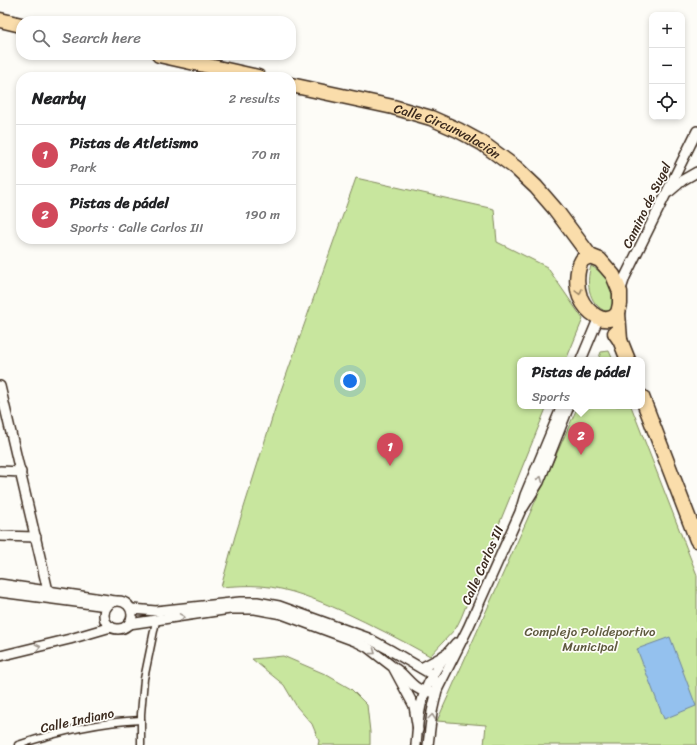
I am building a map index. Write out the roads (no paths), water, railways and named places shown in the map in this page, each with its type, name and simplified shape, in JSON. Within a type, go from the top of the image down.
[{"type":"main road","points":[[0,20],[16,24]]},
{"type":"main road","points":[[182,60],[236,72]]},
{"type":"main road","name":"Calle Circunvalación","points":[[296,85],[415,113],[444,124],[471,137],[516,168],[546,197],[572,232],[586,258]]},
{"type":"main road","points":[[620,340],[618,313],[620,292],[610,270],[600,260],[586,258],[579,264],[578,291],[585,306],[591,312],[602,318],[620,340],[627,357]]},
{"type":"main road","points":[[602,318],[613,319],[618,313]]},
{"type":"main road","points":[[645,405],[697,540]]},
{"type":"street","name":"Camino de Sugel","points":[[620,292],[625,277],[697,131]]},
{"type":"street","points":[[666,195],[683,180],[697,172]]},
{"type":"street","points":[[582,357],[602,318]]},
{"type":"street","points":[[587,357],[602,318]]},
{"type":"street","points":[[0,390],[21,472],[48,591]]},
{"type":"street","name":"Calle Carlos III","points":[[520,512],[524,495],[561,409]]},
{"type":"street","name":"Calle Carlos III","points":[[428,745],[432,712],[437,690],[468,628],[520,512],[539,482],[568,409]]},
{"type":"street","points":[[0,471],[21,472]]},
{"type":"street","points":[[0,536],[36,537]]},
{"type":"street","points":[[0,584],[125,602],[132,609],[156,611],[240,602],[279,606],[368,638],[421,668],[429,684],[431,692],[437,690]]},
{"type":"street","points":[[0,592],[107,606],[115,601]]},
{"type":"street","points":[[107,606],[104,615],[105,620],[111,627]]},
{"type":"street","points":[[0,656],[70,639],[111,627],[121,629],[126,627],[132,620],[132,609]]},
{"type":"street","points":[[129,624],[230,609],[246,609],[282,614],[355,641],[367,647],[401,673],[416,689],[429,684]]},
{"type":"street","points":[[141,745],[144,679],[156,621]]},
{"type":"street","name":"Calle Carlos III","points":[[416,745],[421,706],[429,684],[453,645],[468,628]]},
{"type":"street","points":[[421,668],[440,658],[453,645]]},
{"type":"street","points":[[393,667],[414,706],[418,730]]},
{"type":"street","points":[[429,684],[437,690]]},
{"type":"street","name":"Calle Indiano","points":[[18,745],[75,729],[117,722],[141,720]]},
{"type":"water","points":[[670,637],[696,706],[664,719],[637,649]]},
{"type":"place","name":"Pistas de pádel","points":[[581,455]]},
{"type":"place","name":"Pistas de Atletismo","points":[[390,466]]},
{"type":"park label","name":"Complejo Polideportivo Municipal","points":[[590,638]]}]
